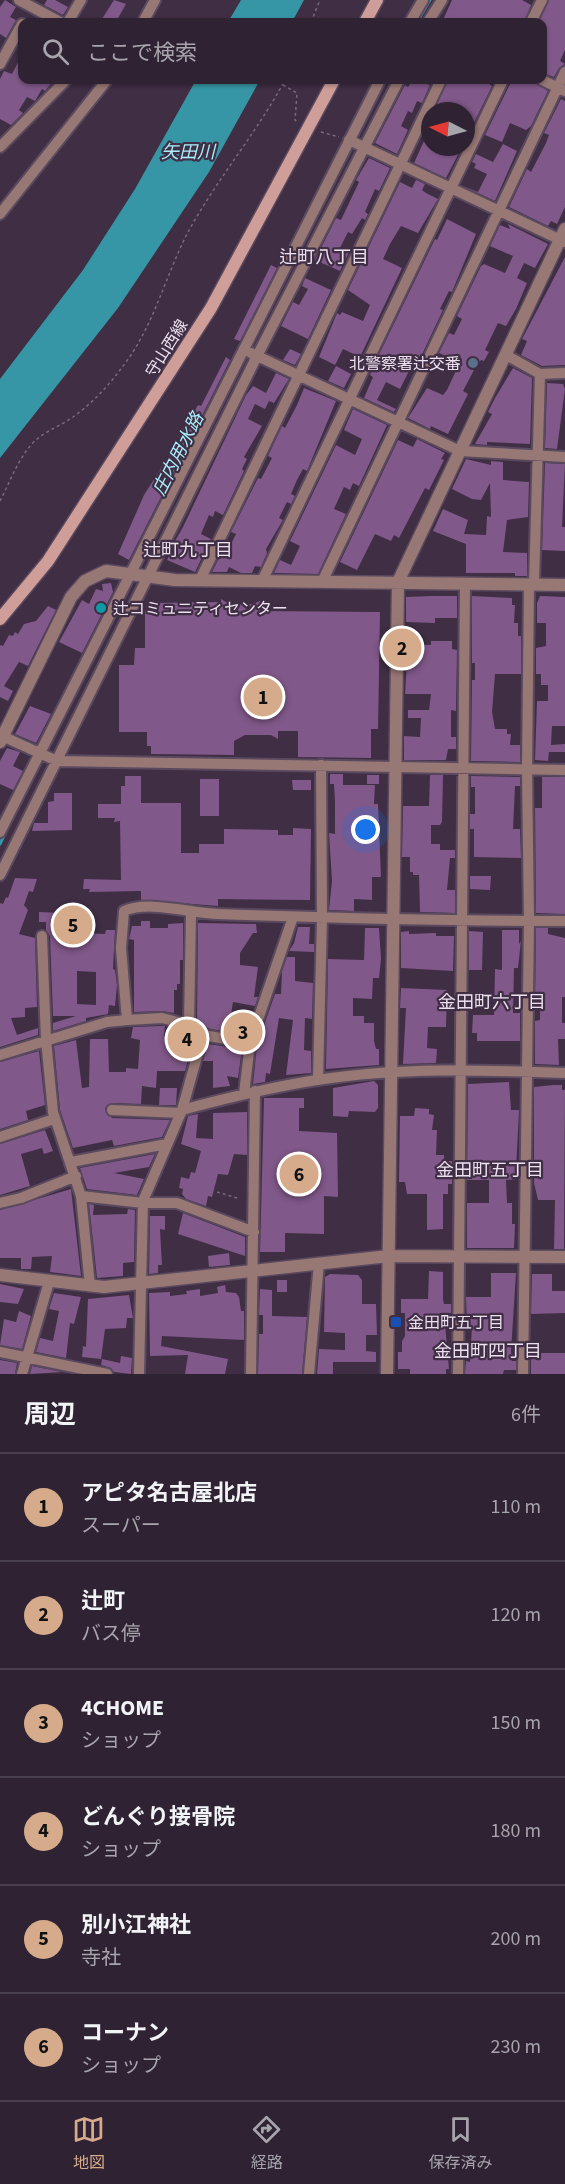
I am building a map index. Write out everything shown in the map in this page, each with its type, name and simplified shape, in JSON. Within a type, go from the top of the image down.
[{"type":"main road","points":[[367,18],[377,0]]},
{"type":"main road","name":"守山西線","points":[[0,619],[48,561],[205,318],[332,84]]},
{"type":"street","points":[[19,0],[34,4],[54,18]]},
{"type":"street","points":[[70,18],[81,0]]},
{"type":"street","points":[[145,18],[155,0]]},
{"type":"street","points":[[412,18],[423,0]]},
{"type":"street","points":[[431,18],[442,0]]},
{"type":"street","points":[[533,18],[542,0]]},
{"type":"street","points":[[26,18],[34,4]]},
{"type":"street","points":[[0,64],[18,32]]},
{"type":"street","points":[[322,582],[561,89],[565,72]]},
{"type":"street","points":[[547,82],[561,89]]},
{"type":"street","points":[[0,147],[5,134],[61,84]]},
{"type":"street","points":[[0,214],[104,84]]},
{"type":"street","points":[[0,832],[378,84]]},
{"type":"street","points":[[0,875],[257,356],[397,84]]},
{"type":"street","points":[[200,580],[439,84]]},
{"type":"street","points":[[262,581],[501,84]]},
{"type":"street","points":[[349,140],[499,213],[563,238],[398,582],[387,1374]]},
{"type":"street","points":[[243,349],[460,451],[565,457]]},
{"type":"street","points":[[506,355],[540,374],[565,373]]},
{"type":"street","points":[[523,1374],[529,921],[527,770],[540,374]]},
{"type":"street","points":[[185,462],[201,470]]},
{"type":"street","points":[[565,585],[200,580],[148,578],[106,571],[95,574],[71,597],[1,738],[57,761],[565,770]]},
{"type":"street","points":[[458,1374],[465,583]]},
{"type":"street","points":[[318,1080],[322,918],[321,765]]},
{"type":"street","points":[[127,1020],[121,948],[124,911],[138,904],[191,913],[393,920],[565,921]]},
{"type":"street","points":[[189,1025],[191,913]]},
{"type":"street","points":[[251,1374],[254,1232],[249,1093],[250,1043],[293,917]]},
{"type":"street","points":[[42,936],[46,1040],[54,1119],[76,1176],[81,1196],[90,1286]]},
{"type":"street","points":[[0,1055],[107,1022],[162,1018],[189,1025],[203,1035],[250,1043]]},
{"type":"street","points":[[139,1374],[143,1203],[181,1111],[203,1035]]},
{"type":"street","points":[[112,1110],[181,1111],[249,1093],[318,1080],[391,1072],[565,1073]]},
{"type":"street","points":[[0,1137],[54,1119]]},
{"type":"street","points":[[71,1162],[167,1144]]},
{"type":"street","points":[[0,1203],[21,1198],[76,1176]]},
{"type":"street","points":[[81,1196],[143,1203],[177,1203],[254,1232]]},
{"type":"street","points":[[0,1275],[90,1286],[141,1283],[388,1256],[565,1257]]},
{"type":"street","points":[[309,1374],[319,1263]]},
{"type":"street","points":[[22,1374],[49,1282]]},
{"type":"street","points":[[0,1352],[107,1374]]},
{"type":"path","points":[[313,18],[320,0]]},
{"type":"path","points":[[0,501],[18,462],[32,443],[72,418],[104,391],[128,359],[149,320],[187,234],[208,198],[265,116],[283,85],[297,93],[295,120]]},
{"type":"path","points":[[308,128],[349,140]]},
{"type":"path","points":[[217,1192],[237,1198]]},
{"type":"water","points":[[241,0],[304,0],[294,18],[230,18]]},
{"type":"water","name":"矢田川","points":[[194,84],[258,84],[209,172],[118,308],[0,458],[0,379],[83,270],[135,189]]},
{"type":"building","points":[[5,0],[16,7],[10,17],[16,20],[6,38],[0,34],[0,7]]},
{"type":"building","points":[[47,0],[55,0],[68,7],[63,15],[44,5]]},
{"type":"building","points":[[114,0],[126,4],[118,18],[103,18]]},
{"type":"building","points":[[452,0],[522,0],[531,5],[526,18],[444,18]]},
{"type":"building","points":[[549,0],[565,0],[565,50],[560,61],[565,64],[559,68],[554,77],[547,74],[547,18],[541,18]]},
{"type":"building","points":[[18,63],[18,84],[51,84],[45,91],[42,89],[35,101],[27,97],[19,110],[23,113],[11,125],[0,119],[0,79],[4,71],[12,74]]},
{"type":"building","points":[[410,84],[430,85],[422,102],[417,101],[412,113],[408,111],[401,126],[408,130],[397,154],[375,143],[405,85],[408,87]]},
{"type":"building","points":[[446,84],[489,84],[492,86],[475,121],[475,102],[438,102]]},
{"type":"building","points":[[510,84],[538,84],[548,91],[531,126],[526,130],[510,123],[502,142],[485,135]]},
{"type":"building","points":[[561,99],[565,101],[565,207],[557,224],[551,221],[548,226],[509,207],[527,169],[531,172],[546,143],[549,135],[544,133]]},
{"type":"building","points":[[503,144],[517,151],[495,201],[461,185],[478,192],[487,174],[474,168],[476,164],[472,162],[476,154],[493,162]]},
{"type":"building","points":[[421,148],[421,156],[457,156],[446,178],[414,163]]},
{"type":"building","points":[[369,158],[390,168],[379,191],[375,189],[365,212],[368,214],[365,220],[362,218],[352,234],[348,232],[340,248],[349,252],[340,271],[315,260],[336,218],[341,220],[359,182],[356,180]]},
{"type":"building","points":[[416,180],[425,184],[422,190],[438,199],[418,233],[401,226],[383,259],[402,268],[360,357],[343,349],[335,365],[319,357],[337,313],[340,315],[342,312],[363,321],[370,305],[348,290],[400,182],[412,188]]},
{"type":"building","points":[[447,219],[476,234],[452,292],[449,291],[440,309],[443,310],[417,365],[413,363],[400,389],[386,382],[377,400],[396,409],[394,412],[364,398],[373,377],[370,375],[435,239],[437,240]]},
{"type":"building","points":[[508,224],[548,244],[535,268],[524,263],[517,278],[527,283],[516,309],[506,326],[498,323],[485,350],[489,352],[484,361],[481,360],[475,368],[463,391],[468,394],[448,434],[431,426],[430,429],[408,418],[427,388],[443,395],[447,390],[460,362],[439,353],[449,333],[454,335],[462,319],[457,316],[481,266],[484,264],[505,273],[513,256],[490,246],[500,225],[510,229]]},
{"type":"building","points":[[565,257],[565,365],[542,366],[521,355],[527,341],[522,339]]},
{"type":"building","points":[[271,265],[277,268],[240,341],[234,339]]},
{"type":"building","points":[[305,278],[331,290],[308,339],[281,326],[293,302],[299,305],[308,289],[302,286]]},
{"type":"building","points":[[290,349],[301,354],[295,365],[283,360]]},
{"type":"building","points":[[226,357],[230,360],[172,475],[167,473],[160,489],[164,491],[129,560],[118,554],[144,495],[170,454],[172,455],[184,426],[198,405],[201,406]]},
{"type":"building","points":[[336,366],[351,374],[344,388],[328,381]]},
{"type":"building","points":[[513,368],[532,378],[530,444],[487,442],[487,445],[475,444],[492,414],[488,412],[495,398]]},
{"type":"building","points":[[276,373],[289,379],[274,403],[269,401],[265,409],[255,404],[248,419],[262,426],[244,457],[247,459],[242,469],[244,471],[223,515],[215,511],[213,517],[209,515],[201,534],[211,539],[195,572],[167,560],[169,556],[167,555],[183,527],[246,395],[253,386],[266,393]]},
{"type":"building","points":[[547,383],[563,384],[565,389],[557,449],[545,448]]},
{"type":"building","points":[[304,388],[336,401],[307,471],[303,469],[297,480],[291,494],[295,496],[291,504],[287,502],[279,518],[283,520],[266,549],[267,553],[261,567],[255,566],[252,573],[241,573],[229,567],[227,572],[212,572],[221,554],[225,556],[236,534],[231,532],[258,478],[261,479],[272,458],[268,456],[282,426],[285,428]]},
{"type":"building","points":[[353,409],[387,425],[359,486],[353,483],[350,490],[344,487],[334,509],[346,514],[318,574],[274,573],[280,560],[291,565],[300,546],[290,541],[336,445],[355,455],[362,439],[344,430]]},
{"type":"building","points":[[417,439],[445,453],[441,459],[444,460],[429,490],[425,488],[399,538],[394,535],[391,541],[375,534],[357,570],[340,562],[398,440],[413,447]]},
{"type":"building","points":[[466,459],[491,465],[491,461],[503,462],[503,480],[529,482],[528,517],[507,520],[503,552],[527,553],[527,576],[515,576],[515,573],[466,573],[466,544],[433,531],[443,509],[468,520],[464,534],[486,535],[487,516],[491,517],[490,483],[481,500],[472,499],[452,489]]},
{"type":"building","points":[[545,463],[565,464],[562,527],[565,527],[565,551],[542,550]]},
{"type":"building","points":[[111,583],[113,592],[82,653],[59,642],[82,600],[89,604],[96,589],[103,591],[102,584]]},
{"type":"building","points":[[457,596],[457,618],[435,618],[435,623],[406,622],[406,597]]},
{"type":"building","points":[[472,596],[512,598],[512,605],[515,605],[514,623],[518,623],[518,636],[521,636],[521,674],[495,674],[492,712],[495,729],[507,729],[507,734],[511,734],[510,745],[520,745],[520,762],[471,761],[472,680],[475,680],[475,663],[472,663]]},
{"type":"building","points":[[540,596],[565,597],[565,726],[552,726],[551,745],[565,744],[565,752],[549,752],[548,761],[535,760],[537,701],[548,701],[548,685],[541,685],[541,674],[536,674],[536,648],[546,646],[546,623],[537,623],[537,603]]},
{"type":"building","points":[[221,599],[229,604],[253,604],[260,601],[260,611],[380,612],[378,729],[371,729],[371,758],[298,757],[298,731],[278,731],[278,739],[271,735],[245,735],[234,741],[234,755],[151,754],[151,746],[147,746],[147,732],[119,732],[119,665],[134,665],[135,648],[145,648],[145,611],[153,603],[221,602]]},
{"type":"building","points":[[48,606],[56,610],[28,666],[19,662],[4,686],[13,691],[8,701],[0,697],[0,645],[3,646],[9,635],[13,636],[15,632],[18,634],[24,624],[36,621]]},
{"type":"building","points":[[431,641],[452,641],[452,649],[457,650],[456,711],[451,710],[451,737],[456,737],[456,749],[448,749],[446,760],[404,760],[404,736],[420,737],[421,718],[408,718],[408,710],[429,710],[431,694],[405,694],[408,644],[431,645]]},
{"type":"building","points":[[30,706],[51,714],[36,743],[15,734]]},
{"type":"building","points":[[7,748],[20,752],[13,766],[23,771],[13,790],[0,784],[0,761]]},
{"type":"building","points":[[330,774],[343,774],[343,785],[375,785],[374,804],[378,804],[381,877],[372,877],[372,900],[354,899],[354,911],[329,910],[332,881],[329,833],[335,834],[334,784],[330,784]]},
{"type":"building","points":[[367,775],[379,775],[379,784],[367,784]]},
{"type":"building","points":[[430,775],[443,775],[442,822],[440,825],[431,825],[431,844],[440,844],[440,850],[455,850],[455,858],[450,858],[447,890],[455,890],[455,913],[420,912],[419,875],[413,875],[413,872],[410,872],[410,857],[402,857],[403,806],[429,806]]},
{"type":"building","points":[[125,776],[141,776],[141,803],[181,803],[181,853],[199,853],[199,844],[224,844],[224,829],[278,830],[278,835],[293,835],[293,828],[311,829],[310,900],[218,899],[218,906],[141,900],[141,891],[89,892],[90,889],[83,889],[84,879],[121,880],[120,821],[114,822],[115,818],[98,818],[98,804],[121,804],[121,786],[125,786]]},
{"type":"building","points":[[471,776],[520,777],[520,786],[515,786],[513,829],[520,829],[521,858],[474,857],[474,829],[470,829],[470,814],[475,814],[475,787],[471,787]]},
{"type":"building","points":[[542,777],[565,777],[565,914],[536,913],[535,808],[542,808]]},
{"type":"building","points":[[200,779],[219,779],[219,816],[200,816]]},
{"type":"building","points":[[292,780],[311,780],[311,790],[293,790]]},
{"type":"building","points":[[54,793],[72,793],[72,830],[32,831],[34,823],[48,823],[48,802],[54,801]]},
{"type":"building","points":[[470,876],[491,876],[490,890],[470,889]]},
{"type":"building","points":[[15,878],[37,879],[33,892],[29,891],[24,905],[28,910],[19,934],[35,938],[37,1007],[25,1008],[25,1017],[11,1018],[17,1035],[38,1028],[38,1035],[0,1047],[0,903],[3,904],[6,897],[8,898]]},
{"type":"building","points":[[39,912],[86,914],[85,933],[105,934],[106,930],[115,930],[113,969],[117,985],[115,1006],[109,1005],[108,1014],[86,1018],[86,1021],[53,1031],[53,1023],[76,1016],[53,1016],[50,936],[46,930],[46,922],[39,922]],"holes":[[[77,971],[96,972],[96,1005],[77,1004]]]},
{"type":"building","points":[[141,921],[150,921],[150,928],[168,928],[168,924],[183,923],[183,960],[180,960],[180,984],[177,984],[177,990],[174,990],[174,1013],[134,1012],[134,940],[129,939],[132,926],[141,926]]},
{"type":"building","points":[[198,923],[256,924],[257,933],[253,933],[240,953],[240,965],[258,967],[254,997],[258,997],[255,1006],[233,1002],[230,1021],[244,1023],[245,1035],[206,1028],[197,1021]]},
{"type":"building","points":[[298,927],[310,927],[309,944],[314,944],[314,952],[289,951],[294,943]]},
{"type":"building","points":[[365,928],[379,928],[381,959],[379,978],[373,978],[372,999],[353,998],[353,1016],[364,1016],[364,1023],[374,1023],[374,1041],[376,1049],[379,1049],[379,1065],[326,1069],[328,959],[364,960]]},
{"type":"building","points":[[536,928],[548,928],[548,934],[565,938],[565,997],[562,997],[562,1023],[565,1023],[565,1039],[558,1039],[559,1065],[535,1064],[535,1021],[540,1020],[540,999],[535,999]]},
{"type":"building","points":[[502,930],[519,930],[519,944],[521,941],[518,968],[514,968],[513,1013],[520,1013],[520,1041],[477,1041],[477,1033],[472,1033],[473,1015],[494,1015],[495,969],[502,970]]},
{"type":"building","points":[[409,931],[409,934],[436,933],[436,936],[454,936],[453,971],[401,968],[401,932]]},
{"type":"building","points":[[469,931],[483,932],[482,970],[469,970]]},
{"type":"building","points":[[287,957],[295,957],[295,981],[313,983],[312,1019],[305,1018],[304,1050],[311,1051],[311,1073],[286,1075],[293,1020],[279,1018],[270,1074],[266,1073],[265,1082],[253,1084],[257,1045],[275,994],[281,994],[282,971]]},
{"type":"building","points":[[401,988],[447,990],[446,1027],[428,1027],[427,1048],[437,1049],[436,1063],[403,1064],[406,1008],[400,1008]]},
{"type":"building","points":[[165,1026],[164,1036],[178,1038],[181,1031],[194,1038],[185,1071],[157,1071],[156,1088],[142,1086],[141,1104],[112,1103],[106,1106],[105,1110],[112,1118],[170,1120],[162,1137],[114,1146],[112,1140],[73,1148],[60,1110],[54,1046],[76,1040],[82,1088],[89,1087],[90,1039],[108,1039],[109,1072],[126,1072],[126,1068],[138,1069],[140,1040],[131,1038],[133,1027]]},
{"type":"building","points":[[208,1044],[242,1049],[238,1078],[227,1076],[230,1086],[213,1088],[213,1061],[203,1061]]},
{"type":"building","points":[[39,1051],[45,1105],[26,1111],[28,1120],[0,1129],[0,1062]]},
{"type":"building","points":[[374,1081],[378,1085],[378,1108],[375,1112],[349,1111],[348,1117],[333,1116],[333,1088]]},
{"type":"building","points":[[509,1082],[511,1110],[519,1110],[516,1171],[518,1179],[506,1180],[507,1203],[512,1203],[512,1224],[515,1224],[514,1248],[467,1248],[467,1203],[489,1203],[489,1180],[467,1180],[468,1084]]},
{"type":"building","points":[[562,1085],[562,1090],[565,1090],[564,1249],[554,1249],[555,1200],[538,1200],[534,1183],[534,1087]]},
{"type":"building","points":[[160,1088],[177,1088],[176,1105],[159,1105]]},
{"type":"building","points":[[264,1098],[304,1098],[304,1108],[299,1108],[299,1131],[337,1133],[338,1197],[324,1196],[324,1234],[285,1233],[285,1252],[260,1252]]},
{"type":"building","points":[[415,1108],[429,1109],[429,1114],[434,1115],[432,1130],[437,1130],[436,1155],[444,1155],[444,1161],[452,1161],[452,1184],[448,1184],[448,1194],[443,1194],[443,1229],[427,1230],[427,1194],[407,1194],[405,1182],[399,1182],[400,1116],[414,1116]]},
{"type":"building","points":[[247,1112],[247,1155],[234,1154],[228,1175],[218,1174],[212,1197],[208,1196],[206,1206],[186,1199],[182,1194],[183,1189],[179,1188],[181,1177],[189,1179],[191,1172],[195,1173],[201,1151],[181,1144],[188,1116],[198,1114],[196,1138],[213,1139],[213,1113]]},
{"type":"building","points":[[45,1130],[53,1151],[44,1154],[42,1148],[21,1154],[30,1186],[0,1195],[0,1144]]},
{"type":"building","points":[[155,1154],[149,1167],[114,1173],[144,1179],[137,1195],[87,1189],[80,1168]]},
{"type":"building","points":[[71,1189],[81,1276],[50,1272],[52,1256],[32,1257],[31,1269],[21,1269],[21,1258],[0,1258],[0,1210]]},
{"type":"building","points":[[89,1204],[94,1205],[93,1215],[127,1214],[128,1209],[135,1210],[134,1262],[123,1263],[123,1276],[97,1278]]},
{"type":"building","points":[[183,1213],[245,1237],[245,1256],[178,1234]]},
{"type":"building","points":[[150,1216],[165,1216],[165,1230],[160,1229],[162,1265],[158,1265],[158,1273],[149,1274]]},
{"type":"building","points":[[229,1253],[230,1265],[209,1267],[208,1256]]},
{"type":"building","points":[[429,1271],[443,1272],[444,1304],[451,1304],[451,1313],[444,1313],[449,1369],[446,1369],[446,1374],[410,1374],[410,1369],[398,1369],[398,1352],[402,1352],[402,1341],[405,1336],[405,1313],[401,1313],[401,1299],[428,1299]]},
{"type":"building","points":[[491,1273],[516,1273],[511,1351],[512,1361],[516,1361],[516,1370],[504,1370],[503,1374],[465,1374],[466,1361],[470,1362],[472,1326],[467,1326],[466,1297],[491,1297]]},
{"type":"building","points":[[330,1274],[358,1275],[362,1280],[362,1304],[376,1304],[377,1335],[366,1335],[366,1351],[376,1352],[376,1362],[333,1362],[333,1374],[317,1374],[319,1349],[345,1350],[345,1333],[324,1332],[325,1277]]},
{"type":"building","points":[[532,1274],[552,1274],[552,1291],[565,1291],[565,1313],[531,1314]]},
{"type":"building","points":[[277,1280],[287,1280],[287,1292],[277,1292]]},
{"type":"building","points":[[0,1284],[24,1289],[18,1304],[0,1302]]},
{"type":"building","points":[[225,1285],[226,1292],[236,1293],[239,1297],[241,1311],[244,1311],[244,1340],[162,1336],[161,1346],[228,1359],[225,1374],[185,1374],[188,1355],[150,1356],[149,1293],[170,1292],[170,1296],[187,1294],[186,1291],[200,1289],[200,1296],[218,1293],[217,1287]]},
{"type":"building","points":[[260,1289],[272,1290],[272,1316],[307,1317],[302,1374],[258,1374],[259,1334],[263,1334],[263,1315],[259,1315]]},
{"type":"building","points":[[54,1293],[81,1297],[74,1324],[70,1323],[66,1358],[36,1352],[40,1338],[53,1341],[59,1311],[49,1309]]},
{"type":"building","points":[[129,1295],[133,1318],[127,1318],[126,1328],[105,1329],[101,1359],[82,1357],[83,1346],[86,1347],[88,1299]]},
{"type":"building","points":[[19,1311],[31,1316],[22,1349],[0,1345],[4,1319],[16,1322]]},
{"type":"building","points":[[531,1353],[565,1353],[565,1374],[531,1374]]},
{"type":"building","points":[[121,1356],[132,1358],[131,1374],[114,1372],[111,1368],[101,1365],[102,1359],[120,1363]]},
{"type":"building","points":[[0,1360],[17,1363],[15,1374],[0,1374]]},
{"type":"building","points":[[32,1366],[62,1372],[30,1374]]},
{"type":"waterway","name":"庄内用水路","points":[[419,18],[430,0]]},
{"type":"waterway","name":"庄内用水路","points":[[0,844],[6,831]]},
{"type":"place","name":"北警察署辻交番","points":[[473,363]]},
{"type":"place","name":"辻コミュニティセンター","points":[[101,608]]},
{"type":"place","name":"辻町","points":[[402,648]]},
{"type":"place","name":"アピタ名古屋北店","points":[[263,697]]},
{"type":"place","name":"別小江神社","points":[[73,925]]},
{"type":"place","name":"4CHOME","points":[[243,1032]]},
{"type":"place","name":"どんぐり接骨院","points":[[187,1039]]},
{"type":"place","name":"コーナン","points":[[299,1174]]},
{"type":"place","name":"金田町五丁目","points":[[396,1322]]},
{"type":"district","name":"辻町八丁目","points":[[324,257]]},
{"type":"district","name":"辻町九丁目","points":[[188,550]]},
{"type":"district","name":"金田町六丁目","points":[[492,1002]]},
{"type":"district","name":"金田町五丁目","points":[[490,1170]]},
{"type":"district","name":"金田町四丁目","points":[[488,1351]]}]
